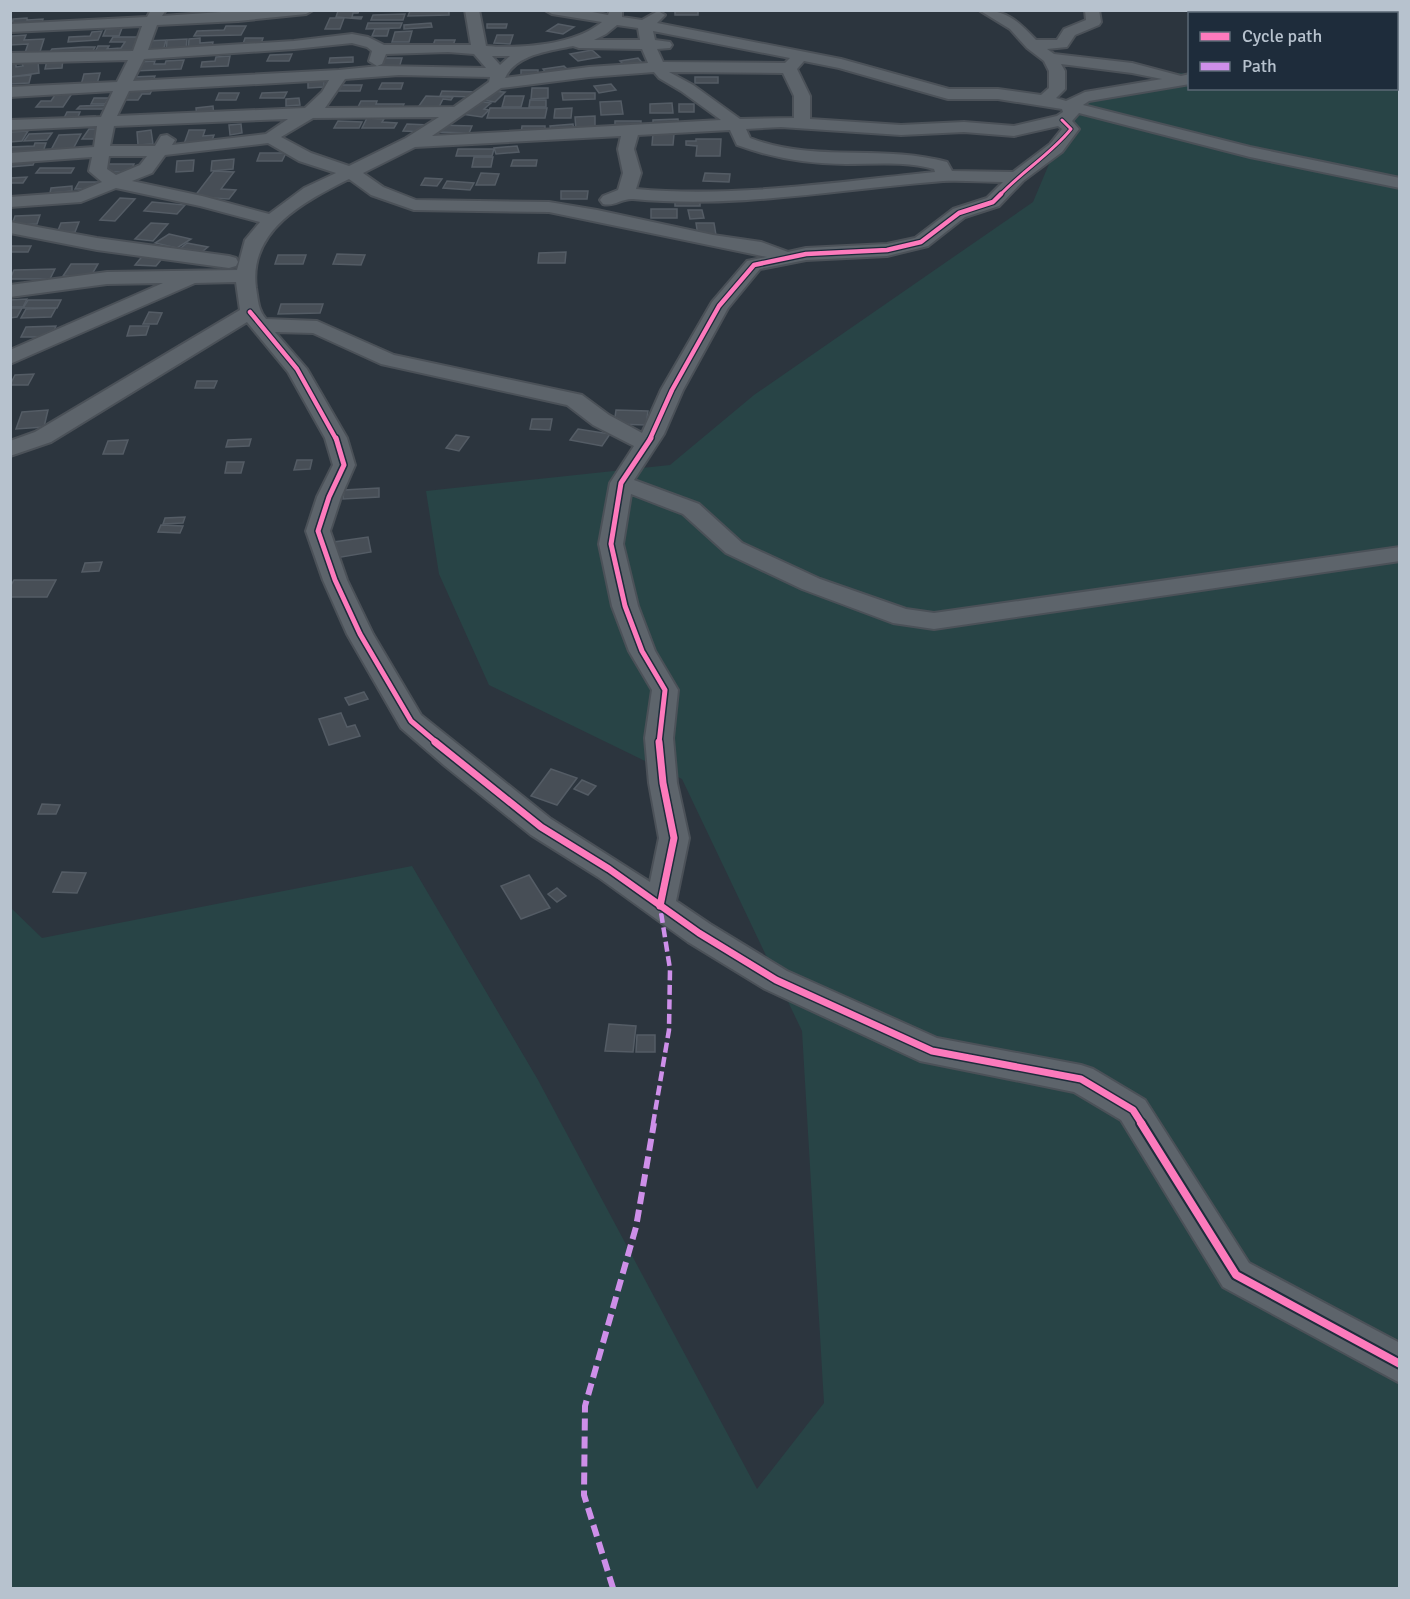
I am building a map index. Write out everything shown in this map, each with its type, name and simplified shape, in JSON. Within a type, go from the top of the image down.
[{"type":"street","points":[[10,18],[13,10]]},
{"type":"street","points":[[30,92],[39,82],[48,42],[59,10]]},
{"type":"street","points":[[10,58],[106,17],[238,17],[254,12],[306,10]]},
{"type":"street","points":[[472,10],[480,52],[497,78]]},
{"type":"street","points":[[552,10],[615,16],[645,25],[801,55],[948,94],[998,94],[1045,100],[1066,112],[1160,131],[1250,153],[1400,183]]},
{"type":"street","points":[[645,25],[660,10]]},
{"type":"street","points":[[986,10],[1015,26],[1032,45],[1050,58],[1057,70],[1057,89],[1045,100]]},
{"type":"street","points":[[1032,45],[1062,44],[1069,32],[1094,22],[1092,10]]},
{"type":"street","points":[[236,49],[254,12]]},
{"type":"street","points":[[155,16],[106,122],[98,171],[102,176],[116,183],[202,201],[272,220]]},
{"type":"street","points":[[381,50],[448,48],[480,52],[532,50],[581,40],[602,31],[615,16]]},
{"type":"street","points":[[13,203],[44,156],[60,123],[65,106],[76,89],[90,57],[102,39],[106,17]]},
{"type":"street","points":[[645,25],[648,45],[664,75],[687,88],[736,124],[743,141],[763,150],[827,158],[920,159],[943,171]]},
{"type":"street","points":[[10,28],[90,57],[136,56],[303,44],[352,37],[375,42],[381,50]]},
{"type":"street","points":[[292,29],[301,38],[312,76]]},
{"type":"street","points":[[556,45],[604,43],[705,45],[723,39]]},
{"type":"street","points":[[369,70],[376,62],[381,50]]},
{"type":"street","points":[[532,50],[517,58],[476,100],[412,142],[310,192],[272,220],[254,240],[245,276],[255,319],[297,369],[336,438],[344,465],[329,497],[318,531],[335,580],[360,634],[411,721],[541,827],[609,869],[699,933],[776,980],[933,1051],[1081,1079],[1133,1110],[1236,1275],[1400,1364]]},
{"type":"street","points":[[13,203],[81,197],[146,169],[170,134],[171,120],[195,102],[199,92],[193,83],[198,62],[197,52]]},
{"type":"street","points":[[11,92],[339,75],[369,70],[402,69],[497,78],[659,67],[789,68],[801,55]]},
{"type":"street","points":[[1050,58],[1132,68],[1185,79]]},
{"type":"street","points":[[789,68],[802,96],[802,123]]},
{"type":"street","points":[[271,138],[276,132],[310,113],[333,91],[339,75]]},
{"type":"street","points":[[412,142],[665,130],[736,124],[802,123],[901,130],[964,127],[1014,131],[1066,112],[1085,97],[1185,79]]},
{"type":"street","points":[[10,125],[310,113],[455,112]]},
{"type":"street","points":[[660,906],[674,838],[663,783],[659,738],[665,690],[642,651],[625,606],[611,544],[621,483],[646,444],[672,390],[719,306],[754,265],[806,254],[887,249],[921,242],[960,213],[993,202],[1017,177],[1056,148],[1071,129],[1066,112]]},
{"type":"street","points":[[920,128],[943,171]]},
{"type":"street","points":[[626,193],[632,173],[626,149],[631,130]]},
{"type":"street","points":[[10,158],[103,151],[160,151],[271,138],[305,156],[350,172],[377,191],[414,205],[563,210],[713,241],[761,248],[788,258]]},
{"type":"street","points":[[563,210],[605,202],[626,193],[657,196],[768,195],[943,171],[1017,177]]},
{"type":"street","points":[[10,227],[97,244],[229,262]]},
{"type":"street","points":[[10,358],[192,277],[250,254]]},
{"type":"street","points":[[10,291],[107,278],[245,276]]},
{"type":"street","points":[[10,449],[43,437],[255,319],[316,327],[388,360],[574,400],[601,420],[646,444]]},
{"type":"street","points":[[621,483],[691,509],[734,548],[811,584],[902,617],[934,621],[1400,554]]},
{"type":"green space","points":[[1399,11],[1399,1588],[11,1588],[10,907],[42,938],[412,866],[538,1080],[757,1489],[824,1403],[802,1031],[682,779],[489,685],[439,574],[426,491],[670,465],[754,395],[1033,202],[1079,93],[1149,89],[1162,73],[1188,73],[1188,90],[1398,90],[1398,12],[1286,12]]},
{"type":"building","points":[[359,10],[358,13],[353,13],[352,17],[362,17],[361,19],[336,17],[338,11]]},
{"type":"building","points":[[455,10],[449,11],[449,15],[408,16],[410,11]]},
{"type":"building","points":[[675,10],[698,11],[698,15],[675,15]]},
{"type":"building","points":[[405,14],[403,20],[371,20],[373,15]]},
{"type":"building","points":[[27,18],[27,20],[43,19],[42,24],[12,27],[13,19]]},
{"type":"building","points":[[330,18],[344,18],[340,29],[325,29]]},
{"type":"building","points":[[368,23],[402,23],[400,28],[366,29]]},
{"type":"building","points":[[431,23],[432,27],[404,29],[404,25]]},
{"type":"building","points":[[487,24],[507,24],[506,28],[487,28]]},
{"type":"building","points":[[558,24],[574,27],[563,34],[547,31]]},
{"type":"building","points":[[226,26],[246,26],[241,35],[194,36],[197,31],[224,30]]},
{"type":"building","points":[[122,28],[119,36],[103,36],[106,29]]},
{"type":"building","points":[[375,29],[389,29],[387,36],[372,36]]},
{"type":"building","points":[[102,31],[98,40],[68,42],[69,37],[90,36],[92,32]]},
{"type":"building","points":[[412,31],[409,42],[392,42],[395,32]]},
{"type":"building","points":[[26,35],[24,40],[44,39],[39,55],[24,56],[28,44],[10,45],[12,36]]},
{"type":"building","points":[[497,35],[513,35],[510,44],[494,43]]},
{"type":"building","points":[[113,37],[140,37],[133,53],[94,54],[98,46],[109,46],[107,49],[121,48],[125,42],[110,42]]},
{"type":"building","points":[[200,38],[200,43],[213,42],[212,48],[188,50],[189,39]]},
{"type":"building","points":[[245,38],[263,38],[260,47],[242,47]]},
{"type":"building","points":[[187,39],[186,50],[166,52],[167,40]]},
{"type":"building","points":[[166,40],[163,52],[141,53],[145,41]]},
{"type":"building","points":[[435,40],[455,40],[452,48],[432,48]]},
{"type":"building","points":[[95,47],[90,56],[47,56],[52,49]]},
{"type":"building","points":[[592,50],[600,57],[578,61],[570,54]]},
{"type":"building","points":[[292,54],[289,61],[267,61],[270,55]]},
{"type":"building","points":[[230,56],[228,66],[201,67],[202,62],[215,61],[216,57]]},
{"type":"building","points":[[353,57],[353,62],[329,63],[330,58]]},
{"type":"building","points":[[385,58],[402,58],[399,68],[382,68]]},
{"type":"building","points":[[638,58],[645,66],[627,68],[620,61]]},
{"type":"building","points":[[63,59],[62,68],[45,69],[47,60]]},
{"type":"building","points":[[184,60],[181,69],[134,71],[138,62],[155,61],[154,64],[165,64],[166,61]]},
{"type":"building","points":[[38,61],[39,73],[10,77],[10,64],[16,64],[16,67],[23,66],[22,63]]},
{"type":"building","points":[[564,66],[571,73],[549,77],[543,69]]},
{"type":"building","points":[[521,70],[538,70],[538,79],[521,79]]},
{"type":"building","points":[[100,73],[97,84],[81,85],[84,74]]},
{"type":"building","points":[[31,75],[29,83],[10,84],[10,77]]},
{"type":"building","points":[[155,76],[152,84],[129,85],[132,77]]},
{"type":"building","points":[[324,77],[324,87],[308,88],[308,78]]},
{"type":"building","points":[[695,77],[718,77],[718,83],[695,83]]},
{"type":"building","points":[[382,83],[403,83],[401,89],[379,89]]},
{"type":"building","points":[[611,84],[616,90],[599,93],[594,86]]},
{"type":"building","points":[[341,85],[362,85],[360,91],[339,91]]},
{"type":"building","points":[[128,88],[153,88],[150,94],[142,94],[138,100],[120,100]]},
{"type":"building","points":[[532,88],[548,88],[548,98],[531,99]]},
{"type":"building","points":[[442,91],[478,92],[475,97],[440,96]]},
{"type":"building","points":[[492,91],[505,92],[495,102],[482,100]]},
{"type":"building","points":[[57,92],[73,92],[63,107],[36,107],[41,101],[51,101]]},
{"type":"building","points":[[287,92],[284,98],[260,98],[262,93]]},
{"type":"building","points":[[219,93],[239,93],[236,100],[216,100]]},
{"type":"building","points":[[562,93],[595,93],[595,99],[563,100]]},
{"type":"building","points":[[426,96],[453,97],[451,100],[443,99],[439,107],[443,107],[441,111],[416,110]]},
{"type":"building","points":[[505,96],[524,96],[521,107],[502,107]]},
{"type":"building","points":[[94,98],[109,98],[105,104],[91,104]]},
{"type":"building","points":[[299,98],[300,105],[286,106],[286,99]]},
{"type":"building","points":[[530,100],[546,100],[546,107],[529,107]]},
{"type":"building","points":[[361,101],[377,101],[376,104],[404,104],[401,110],[357,109]]},
{"type":"building","points":[[476,101],[491,103],[484,109],[489,110],[482,117],[461,114]]},
{"type":"building","points":[[621,101],[623,114],[601,115],[600,102]]},
{"type":"building","points":[[672,103],[673,113],[650,113],[650,104]]},
{"type":"building","points":[[679,104],[694,104],[694,112],[679,112]]},
{"type":"building","points":[[110,105],[108,109],[77,109],[80,106]]},
{"type":"building","points":[[213,106],[214,116],[197,118],[196,108]]},
{"type":"building","points":[[490,108],[547,108],[545,118],[487,118]]},
{"type":"building","points":[[572,108],[571,118],[554,118],[555,109]]},
{"type":"building","points":[[67,112],[80,112],[78,117],[95,116],[93,121],[62,122]]},
{"type":"building","points":[[595,116],[595,129],[576,130],[575,117]]},
{"type":"building","points":[[367,118],[384,119],[382,122],[397,123],[394,128],[362,128]]},
{"type":"building","points":[[678,119],[679,127],[653,127],[653,120]]},
{"type":"building","points":[[338,121],[362,122],[359,128],[334,128]]},
{"type":"building","points":[[615,121],[641,121],[641,128],[615,128]]},
{"type":"building","points":[[241,124],[242,133],[230,135],[229,125]]},
{"type":"building","points":[[407,124],[429,125],[426,132],[403,131]]},
{"type":"building","points":[[573,124],[574,131],[551,132],[550,126]]},
{"type":"building","points":[[437,125],[472,126],[469,133],[434,132]]},
{"type":"building","points":[[522,126],[545,126],[545,133],[521,134]]},
{"type":"building","points":[[89,129],[104,129],[98,139],[82,139]]},
{"type":"building","points":[[151,130],[153,144],[138,145],[137,132]]},
{"type":"building","points":[[189,130],[205,130],[203,136],[214,135],[211,143],[184,144]]},
{"type":"building","points":[[28,131],[22,141],[10,142],[10,132]]},
{"type":"building","points":[[52,133],[47,140],[24,141],[29,134]]},
{"type":"building","points":[[653,133],[674,134],[673,145],[652,145]]},
{"type":"building","points":[[81,134],[73,149],[51,150],[59,135]]},
{"type":"building","points":[[696,139],[721,139],[720,156],[696,156],[697,146],[686,145],[686,141],[696,141]]},
{"type":"building","points":[[35,143],[46,143],[43,152],[10,154],[10,147],[34,146]]},
{"type":"building","points":[[517,146],[519,152],[496,154],[494,148]]},
{"type":"building","points":[[458,149],[494,149],[492,156],[456,156]]},
{"type":"building","points":[[260,153],[286,153],[282,161],[257,161]]},
{"type":"building","points":[[474,157],[493,157],[491,167],[472,167]]},
{"type":"building","points":[[36,158],[33,165],[10,167],[10,162]]},
{"type":"building","points":[[234,159],[233,169],[211,171],[212,161]]},
{"type":"building","points":[[194,160],[193,171],[176,172],[177,161]]},
{"type":"building","points":[[513,160],[537,160],[536,166],[511,166]]},
{"type":"building","points":[[108,164],[134,164],[130,172],[104,172]]},
{"type":"building","points":[[40,168],[74,168],[71,173],[36,173]]},
{"type":"building","points":[[214,171],[234,172],[221,189],[236,190],[229,199],[194,197]]},
{"type":"building","points":[[481,173],[499,174],[495,185],[476,185]]},
{"type":"building","points":[[705,173],[730,174],[729,182],[703,181]]},
{"type":"building","points":[[27,177],[23,183],[10,183],[10,178]]},
{"type":"building","points":[[425,178],[442,179],[437,186],[421,185]]},
{"type":"building","points":[[447,181],[474,183],[470,190],[443,188]]},
{"type":"building","points":[[79,182],[98,182],[94,189],[75,189]]},
{"type":"building","points":[[72,186],[72,191],[50,193],[51,188]]},
{"type":"building","points":[[561,191],[588,191],[587,199],[561,199]]},
{"type":"building","points":[[120,198],[135,199],[115,221],[100,220]]},
{"type":"building","points":[[675,201],[700,201],[700,206],[675,206]]},
{"type":"building","points":[[152,202],[185,205],[177,214],[144,211]]},
{"type":"building","points":[[651,209],[677,209],[677,218],[651,218]]},
{"type":"building","points":[[688,210],[702,210],[704,218],[690,219]]},
{"type":"building","points":[[40,215],[37,224],[12,225],[15,216]]},
{"type":"building","points":[[79,222],[75,232],[57,233],[61,223]]},
{"type":"building","points":[[151,223],[168,224],[153,241],[135,239]]},
{"type":"building","points":[[696,223],[714,223],[716,235],[698,236]]},
{"type":"building","points":[[169,234],[191,239],[177,248],[155,243]]},
{"type":"building","points":[[187,243],[208,247],[198,255],[176,252]]},
{"type":"building","points":[[10,246],[31,246],[28,252],[10,252]]},
{"type":"building","points":[[566,252],[565,263],[538,263],[539,253]]},
{"type":"building","points":[[145,253],[166,254],[156,266],[135,265]]},
{"type":"building","points":[[337,254],[365,255],[361,265],[333,264]]},
{"type":"building","points":[[278,255],[306,255],[303,264],[275,264]]},
{"type":"building","points":[[71,264],[98,264],[91,276],[63,276]]},
{"type":"building","points":[[55,269],[50,279],[10,279],[14,270]]},
{"type":"building","points":[[27,299],[23,307],[10,307],[10,300]]},
{"type":"building","points":[[28,300],[61,300],[57,308],[23,308]]},
{"type":"building","points":[[281,304],[323,304],[320,313],[278,314]]},
{"type":"building","points":[[10,308],[22,308],[17,317],[10,318]]},
{"type":"building","points":[[56,308],[51,317],[21,318],[26,309]]},
{"type":"building","points":[[149,312],[162,313],[157,324],[143,324]]},
{"type":"building","points":[[56,326],[51,337],[21,337],[26,327]]},
{"type":"building","points":[[130,326],[149,326],[146,335],[127,336]]},
{"type":"building","points":[[34,374],[28,385],[10,385],[15,375]]},
{"type":"building","points":[[197,381],[217,381],[214,388],[195,388]]},
{"type":"building","points":[[48,410],[44,427],[16,429],[22,412]]},
{"type":"building","points":[[616,410],[648,411],[646,425],[614,424]]},
{"type":"building","points":[[532,419],[552,419],[550,430],[530,429]]},
{"type":"building","points":[[578,429],[610,434],[602,446],[570,440]]},
{"type":"building","points":[[456,435],[469,437],[459,451],[446,448]]},
{"type":"building","points":[[251,439],[249,446],[226,447],[228,440]]},
{"type":"building","points":[[128,440],[123,454],[103,454],[108,441]]},
{"type":"building","points":[[297,460],[312,460],[310,469],[294,470]]},
{"type":"building","points":[[227,462],[244,462],[241,473],[225,473]]},
{"type":"building","points":[[379,488],[379,497],[343,499],[344,490]]},
{"type":"building","points":[[185,517],[183,523],[163,524],[165,518]]},
{"type":"building","points":[[161,525],[183,526],[180,533],[158,532]]},
{"type":"building","points":[[368,537],[371,552],[336,558],[334,542]]},
{"type":"building","points":[[102,562],[99,571],[82,572],[85,563]]},
{"type":"building","points":[[14,580],[56,580],[47,597],[10,597],[10,587]]},
{"type":"building","points":[[364,692],[368,699],[349,705],[345,698]]},
{"type":"building","points":[[341,713],[347,727],[355,725],[360,736],[329,745],[319,719]]},
{"type":"building","points":[[551,769],[577,778],[557,805],[531,796]]},
{"type":"building","points":[[582,780],[596,786],[588,795],[574,789]]},
{"type":"building","points":[[42,804],[60,805],[56,814],[38,814]]},
{"type":"building","points":[[62,872],[86,873],[77,893],[53,892]]},
{"type":"building","points":[[529,875],[550,908],[521,919],[501,886]]},
{"type":"building","points":[[557,888],[566,896],[557,902],[548,894]]},
{"type":"building","points":[[609,1024],[636,1026],[633,1052],[605,1051]]},
{"type":"building","points":[[637,1035],[655,1035],[655,1052],[636,1052]]},
{"type":"marked path","points":[[613,1588],[584,1495],[585,1406],[636,1227],[669,1030],[670,969],[660,906]]},
{"type":"cycle path","points":[[660,906],[674,838],[663,783],[659,738],[665,690],[642,651],[625,606],[611,544],[621,483],[653,434],[672,390],[719,306],[754,265],[806,254],[887,250],[921,242],[959,213],[993,202],[1017,177],[1056,148],[1071,129],[1062,120]]},
{"type":"cycle path","points":[[250,312],[297,369],[336,438],[344,465],[329,497],[318,531],[335,580],[360,634],[411,721],[541,827],[609,869],[699,933],[776,980],[932,1051],[1081,1079],[1133,1110],[1236,1275],[1400,1364]]}]
